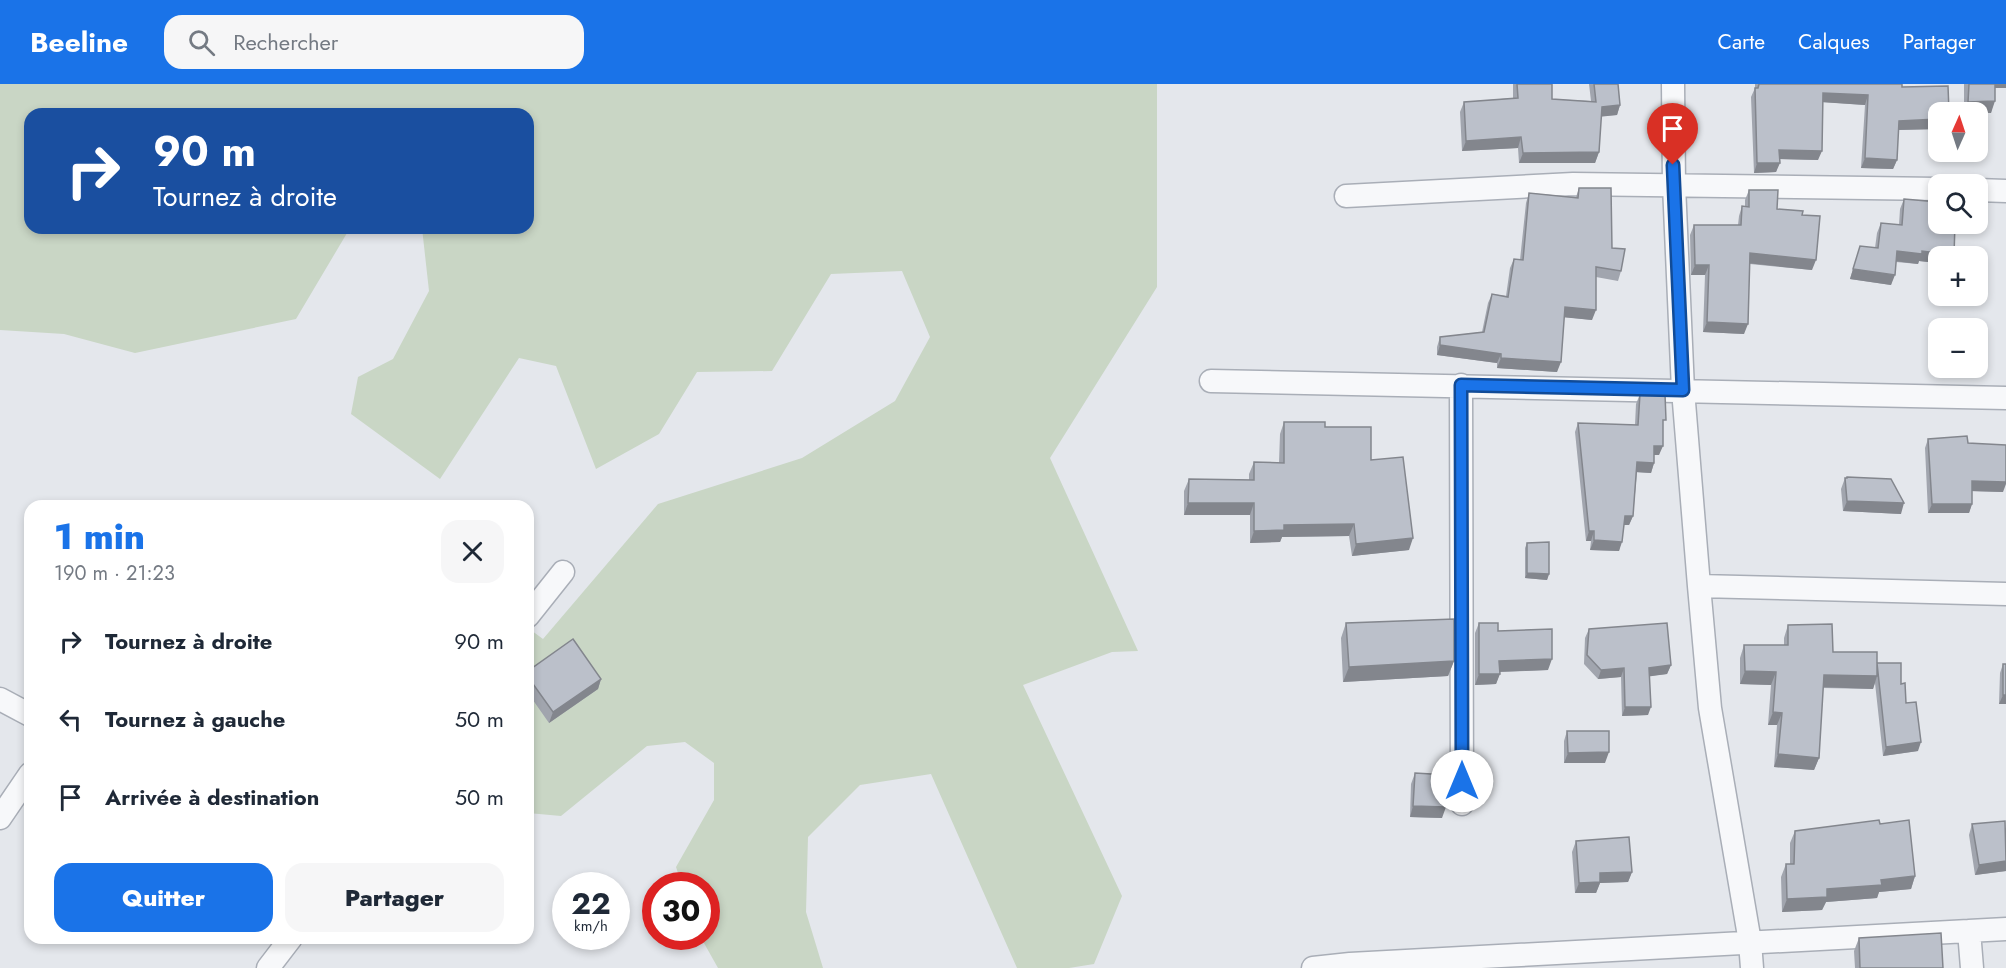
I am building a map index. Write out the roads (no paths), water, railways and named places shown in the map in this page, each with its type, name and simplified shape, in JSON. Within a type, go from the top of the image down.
[{"type":"street","points":[[1673,84],[1674,185],[1683,390],[1699,586],[1710,708],[1750,942],[1752,968]]},
{"type":"street","points":[[1346,196],[1573,183],[1928,189]]},
{"type":"street","points":[[1988,190],[2006,191]]},
{"type":"street","points":[[1211,381],[2006,398]]},
{"type":"street","points":[[1461,385],[1462,804]]},
{"type":"street","points":[[534,608],[563,572]]},
{"type":"street","points":[[1699,586],[2006,594]]},
{"type":"street","points":[[0,699],[24,712]]},
{"type":"street","points":[[0,818],[24,783]]},
{"type":"street","points":[[1313,968],[2006,929]]},
{"type":"street","points":[[1969,931],[1972,968]]},
{"type":"street","points":[[268,968],[286,944]]}]
